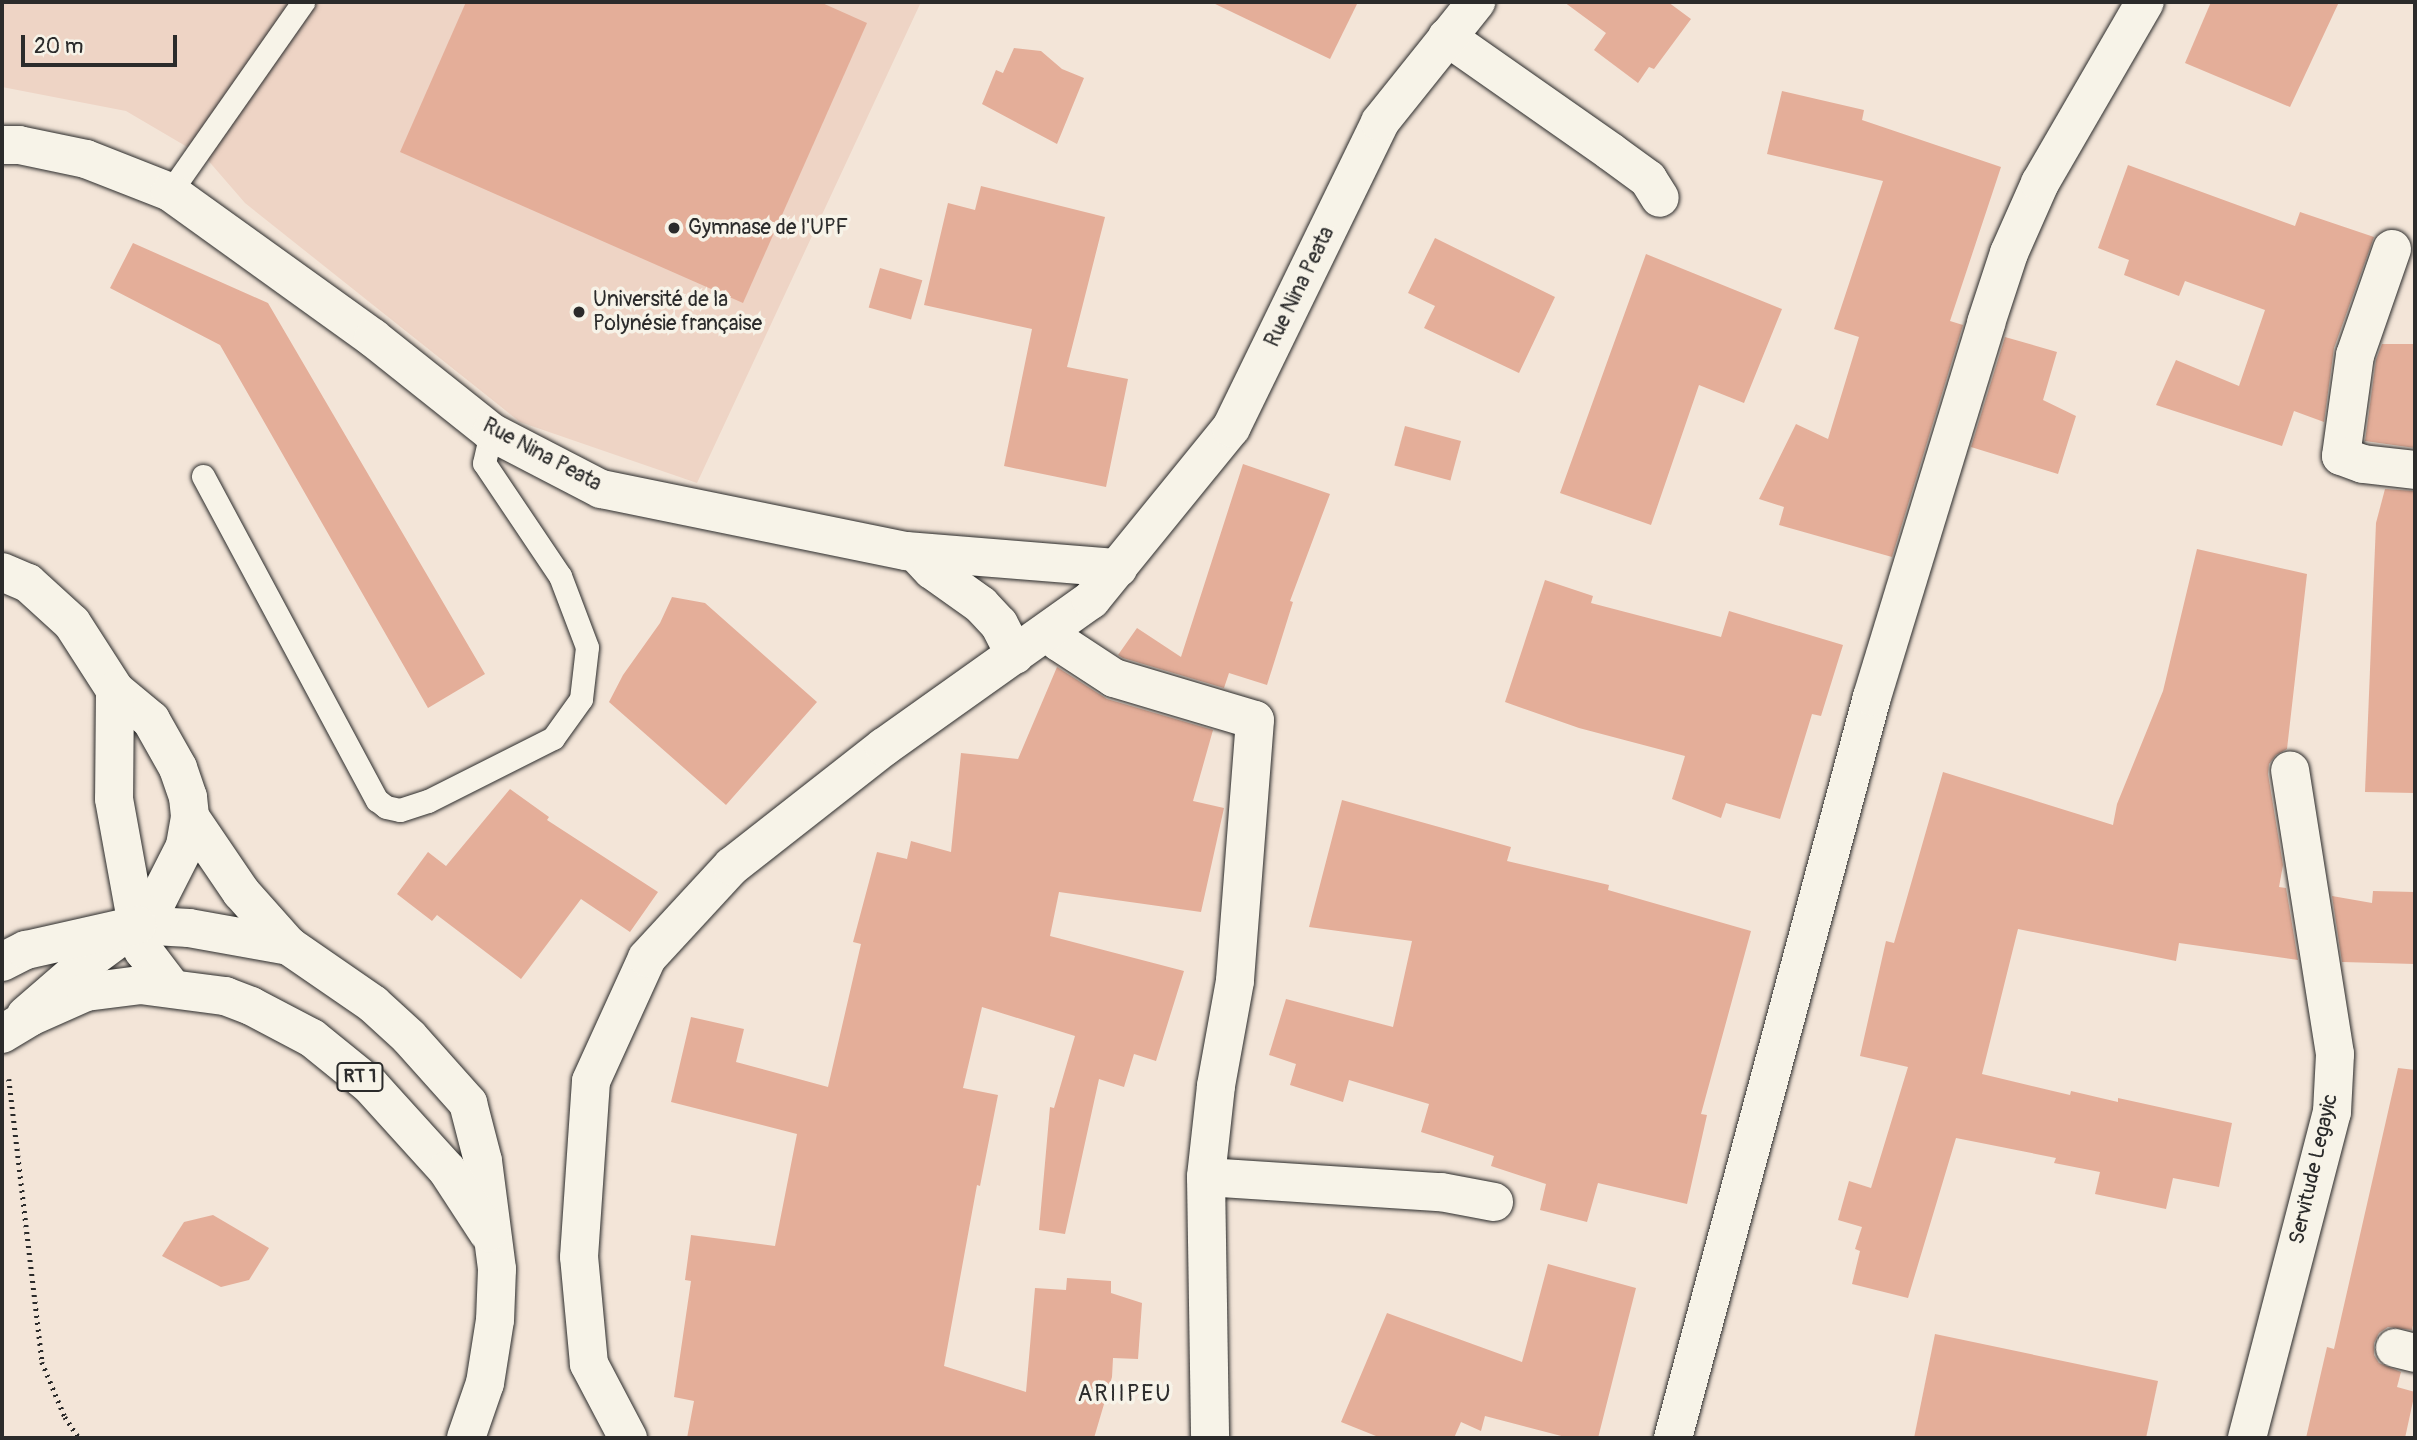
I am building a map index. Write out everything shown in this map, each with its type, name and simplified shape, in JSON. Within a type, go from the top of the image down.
[{"type":"main road","name":"Rue Nina Peata","points":[[628,1438],[589,1364],[579,1257],[591,1080],[648,958],[732,866],[884,747],[1091,600],[1231,428],[1380,121],[1476,2]]},
{"type":"main road","points":[[1673,1438],[1872,697],[2009,253],[2040,183],[2145,2]]},
{"type":"main road","points":[[1447,37],[1648,179],[1660,198]]},
{"type":"main road","name":"Rue Nina Peata","points":[[2,145],[19,145],[86,159],[170,192],[373,338],[491,432],[601,489],[915,552],[1118,568]]},
{"type":"main road","points":[[2392,249],[2355,355],[2341,456],[2363,464],[2415,470]]},
{"type":"main road","points":[[915,552],[932,570],[981,605],[999,624],[1015,655]]},
{"type":"main road","points":[[2,572],[28,583],[72,622],[115,690],[150,720],[168,746],[188,797],[190,817],[185,846],[150,915],[93,957],[6,1031]]},
{"type":"main road","points":[[1049,631],[1059,642],[1114,678],[1255,720],[1235,981],[1216,1086],[1206,1177],[1209,1438]]},
{"type":"main road","points":[[115,690],[114,799],[138,925],[143,950],[172,988]]},
{"type":"main road","name":"Servitude Legayic","points":[[2247,1438],[2332,1112],[2335,1054],[2290,771]]},
{"type":"main road","points":[[190,817],[240,892],[289,946],[373,1004],[409,1037],[468,1103],[483,1161],[493,1240]]},
{"type":"main road","points":[[2,962],[26,950],[138,925],[189,928],[289,946]]},
{"type":"main road","name":"RT 1","points":[[6,1031],[86,992],[140,985],[172,988],[225,996],[312,1038],[370,1085],[447,1170],[493,1240],[497,1269],[495,1320],[485,1383],[466,1438]]},
{"type":"main road","points":[[1206,1177],[1441,1192],[1493,1202]]},
{"type":"lane","points":[[170,192],[303,2]]},
{"type":"lane","points":[[203,477],[377,800],[386,807],[400,810],[428,801],[553,738],[581,699],[587,647],[560,576],[484,463],[491,432]]},
{"type":"path","points":[[6,1031],[42,1362],[65,1417],[79,1438]]},
{"type":"shaded area","name":"Université de la Polynésie française","points":[[2,2],[921,2],[697,483],[520,422],[245,203],[206,158],[126,111],[2,87]]},
{"type":"building","name":"Gymnase de l'UPF","points":[[466,2],[820,2],[867,23],[743,303],[400,152]]},
{"type":"building","points":[[1211,2],[1358,2],[1330,59]]},
{"type":"building","points":[[1564,2],[1668,2],[1691,19],[1654,69],[1649,67],[1638,83],[1594,50],[1606,33]]},
{"type":"building","points":[[2211,2],[2339,2],[2290,107],[2185,63]]},
{"type":"building","points":[[1014,48],[1041,51],[1062,69],[1084,78],[1057,144],[982,104],[996,70],[1003,73]]},
{"type":"building","points":[[1782,91],[1864,110],[1862,120],[2001,167],[1950,321],[1963,325],[1892,557],[1779,525],[1784,507],[1759,499],[1796,424],[1828,439],[1859,337],[1834,329],[1883,181],[1767,154]]},
{"type":"building","points":[[2128,165],[2295,226],[2300,212],[2374,237],[2334,348],[2324,422],[2294,411],[2282,446],[2156,405],[2176,360],[2239,386],[2265,310],[2185,281],[2179,296],[2124,275],[2129,260],[2098,248]]},
{"type":"building","points":[[981,186],[1105,217],[1067,367],[1128,379],[1106,487],[1004,466],[1032,329],[924,305],[948,203],[975,210]]},
{"type":"building","points":[[1435,238],[1555,297],[1519,373],[1424,328],[1435,306],[1408,293]]},
{"type":"building","points":[[133,243],[268,303],[485,674],[428,708],[220,345],[110,288]]},
{"type":"building","points":[[1646,254],[1782,309],[1744,403],[1699,385],[1651,525],[1560,493]]},
{"type":"building","points":[[880,268],[922,280],[911,320],[869,307]]},
{"type":"building","points":[[2005,337],[2057,352],[2043,400],[2076,416],[2058,474],[1971,447]]},
{"type":"building","points":[[2382,344],[2415,344],[2415,448],[2365,441],[2376,360]]},
{"type":"building","points":[[1405,426],[1461,441],[1450,481],[1394,466]]},
{"type":"building","points":[[1243,464],[1330,494],[1290,601],[1293,602],[1267,685],[1229,673],[1224,688],[1118,655],[1137,628],[1181,657]]},
{"type":"building","points":[[2385,489],[2415,491],[2415,793],[2365,792],[2376,523]]},
{"type":"building","points":[[2197,549],[2307,574],[2287,749],[2276,755],[2269,764],[2268,774],[2283,865],[2279,887],[2286,888],[2298,960],[2179,943],[2176,961],[2018,929],[1982,1074],[2070,1095],[2071,1091],[2118,1102],[2118,1098],[2232,1123],[2219,1187],[2173,1178],[2166,1209],[2095,1194],[2100,1172],[2054,1163],[2056,1158],[1956,1138],[1908,1298],[1852,1284],[1860,1251],[1855,1249],[1862,1227],[1838,1220],[1849,1181],[1871,1188],[1908,1067],[1860,1056],[1886,941],[1894,943],[1943,772],[2113,825],[2117,804],[2163,691]]},
{"type":"building","points":[[1545,580],[1593,596],[1591,603],[1721,637],[1729,611],[1843,645],[1821,716],[1812,714],[1780,819],[1726,803],[1721,818],[1672,799],[1685,756],[1579,728],[1505,702]]},
{"type":"building","points":[[672,597],[705,603],[817,702],[726,805],[609,702],[623,675],[660,623]]},
{"type":"building","points":[[1057,667],[1107,699],[1213,730],[1193,801],[1224,808],[1201,912],[1059,892],[1050,936],[1184,971],[1156,1061],[1134,1054],[1124,1087],[1099,1079],[1065,1234],[1039,1230],[1050,1107],[1054,1108],[1075,1036],[982,1007],[963,1088],[998,1095],[980,1186],[977,1185],[944,1366],[1026,1392],[1035,1288],[1066,1290],[1067,1278],[1111,1281],[1111,1293],[1142,1303],[1138,1359],[1113,1358],[1112,1377],[1094,1438],[687,1438],[694,1401],[674,1397],[691,1281],[685,1280],[691,1235],[775,1246],[797,1134],[671,1102],[691,1017],[744,1029],[736,1062],[828,1087],[861,944],[853,942],[877,852],[907,859],[911,841],[951,852],[961,753],[1018,759]]},
{"type":"building","points":[[510,789],[549,817],[547,820],[658,892],[630,932],[581,899],[521,979],[437,915],[432,921],[397,894],[428,852],[446,866]]},
{"type":"building","points":[[1342,800],[1511,847],[1507,861],[1609,885],[1608,890],[1751,931],[1701,1114],[1707,1115],[1687,1204],[1598,1183],[1587,1222],[1540,1210],[1546,1184],[1491,1166],[1494,1156],[1421,1132],[1429,1104],[1349,1080],[1343,1102],[1290,1085],[1296,1064],[1269,1055],[1286,999],[1393,1027],[1412,941],[1309,927]]},
{"type":"building","points":[[2373,891],[2415,892],[2415,964],[2342,962],[2332,896],[2372,903]]},
{"type":"building","points":[[2398,1068],[2415,1070],[2415,1316],[2412,1330],[2388,1327],[2379,1333],[2374,1343],[2374,1355],[2379,1363],[2401,1372],[2397,1387],[2415,1392],[2405,1438],[2306,1438],[2327,1347],[2334,1349]]},
{"type":"building","points":[[213,1215],[269,1248],[249,1280],[221,1287],[162,1256],[184,1222]]},
{"type":"building","points":[[1548,1264],[1636,1288],[1598,1438],[1569,1438],[1485,1416],[1481,1431],[1461,1422],[1454,1438],[1381,1438],[1341,1422],[1387,1313],[1522,1362]]},
{"type":"building","points":[[1935,1334],[2158,1381],[2146,1438],[1914,1438]]},
{"type":"place","name":"Gymnase de l'UPF","points":[[674,228]]},
{"type":"place","name":"Université de la Polynésie française","points":[[579,312]]},
{"type":"district","name":"ARIIPEU","points":[[1125,1394]]}]
